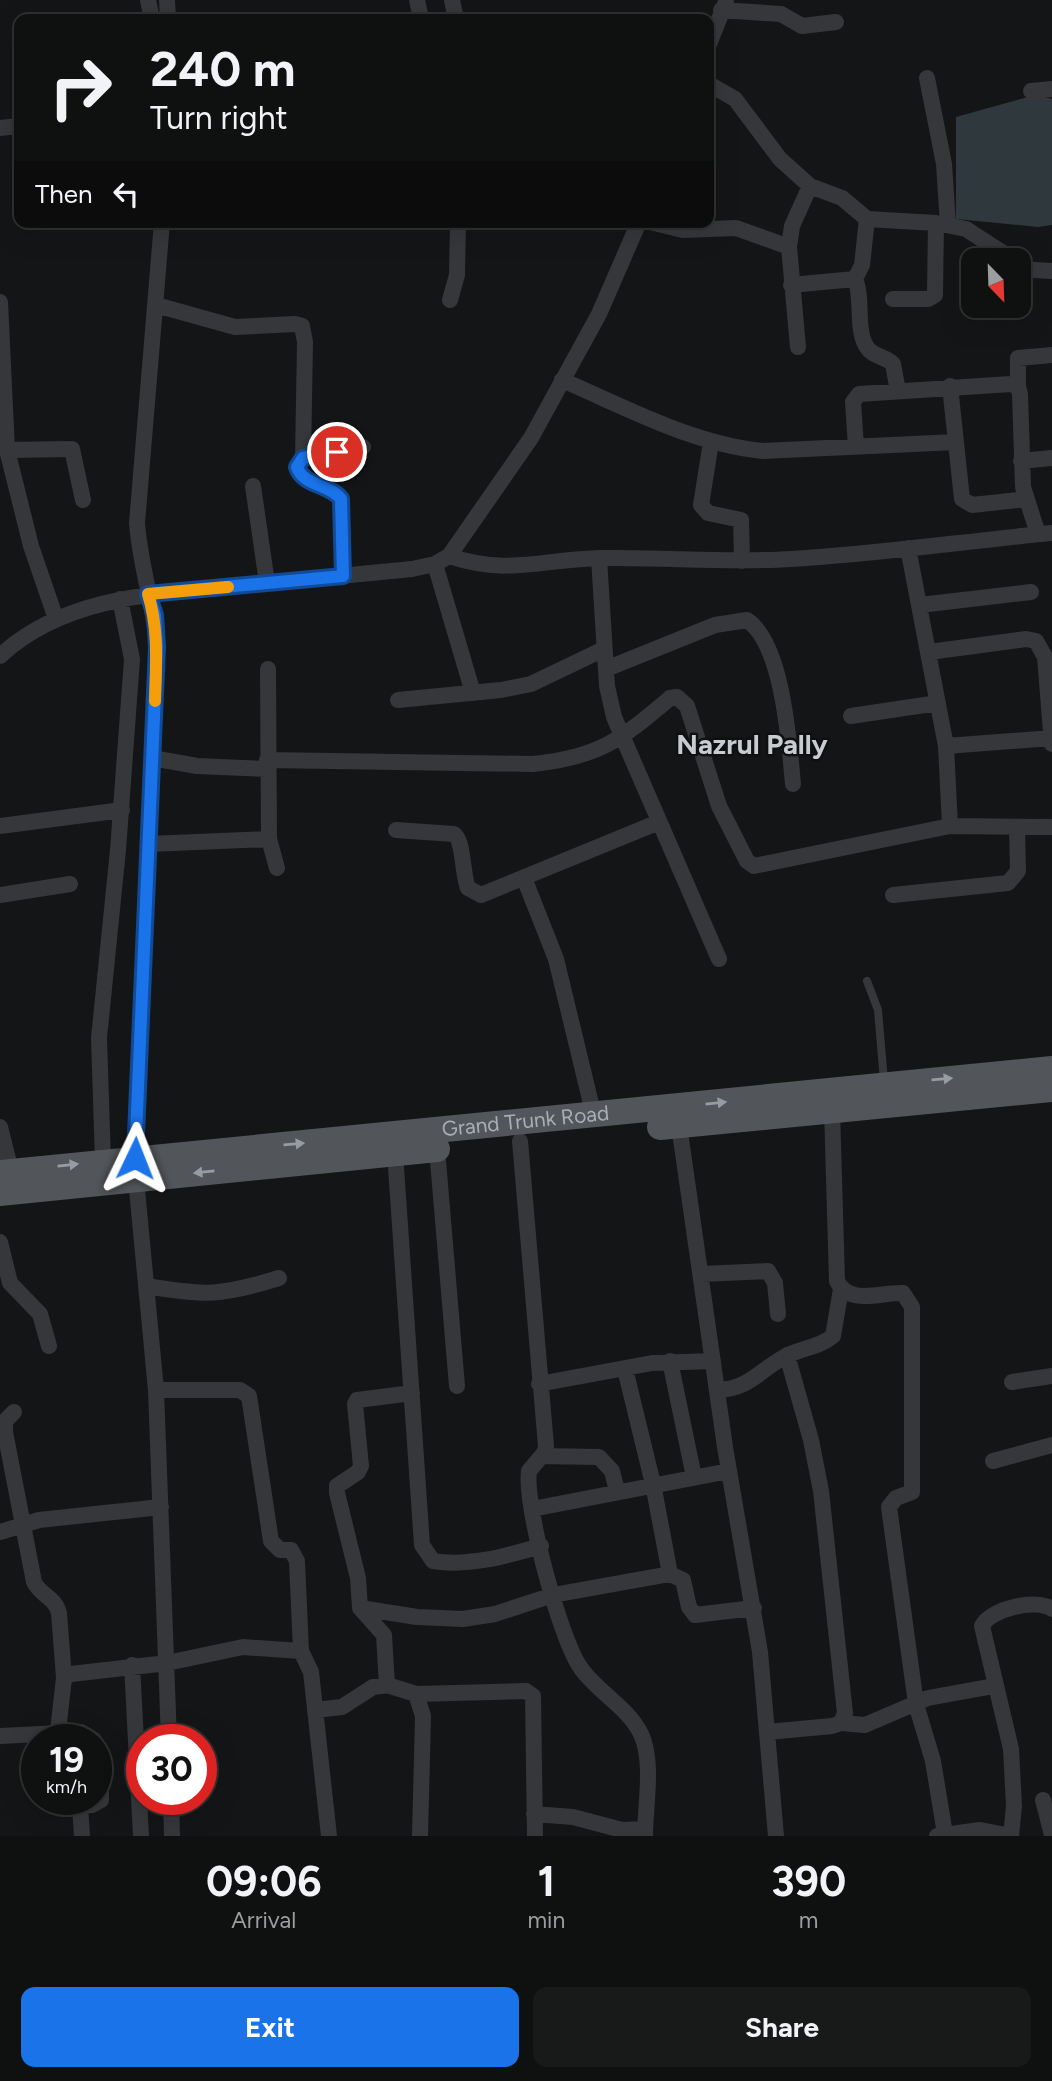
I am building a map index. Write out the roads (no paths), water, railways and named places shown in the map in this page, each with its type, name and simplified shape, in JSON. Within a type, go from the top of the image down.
[{"type":"main road","name":"Grand Trunk Road","points":[[4,1179],[103,1161],[136,1168],[884,1084],[1052,1069]]},
{"type":"main road","name":"Grand Trunk Road","points":[[4,1179],[136,1168],[396,1153],[1052,1089]]},
{"type":"street","points":[[714,31],[724,5],[781,14],[802,26],[836,22]]},
{"type":"street","points":[[893,299],[928,299],[935,295],[942,224],[944,164],[927,78]]},
{"type":"street","points":[[714,87],[735,99],[780,159],[810,186],[842,198],[867,219],[942,224],[966,229],[995,248]]},
{"type":"street","points":[[1031,91],[1052,89]]},
{"type":"street","points":[[798,347],[789,247],[792,226],[810,186]]},
{"type":"street","points":[[855,279],[862,265],[867,219]]},
{"type":"street","points":[[162,228],[137,523],[139,556],[155,615],[157,647],[136,1168],[156,1390],[169,1724]]},
{"type":"street","points":[[450,300],[457,275],[458,228]]},
{"type":"street","points":[[473,693],[442,560],[531,438],[599,314],[636,228]]},
{"type":"street","points":[[675,228],[736,229],[789,247]]},
{"type":"street","points":[[1031,270],[1052,271]]},
{"type":"street","points":[[791,285],[855,279]]},
{"type":"street","points":[[855,279],[859,288],[867,348],[893,365],[898,391]]},
{"type":"street","points":[[0,302],[7,450],[30,547],[57,619]]},
{"type":"street","points":[[156,305],[235,327],[260,328],[295,324],[302,326],[305,342],[303,458]]},
{"type":"street","points":[[0,656],[16,642],[57,619],[148,594],[343,576],[442,560],[503,568],[599,558],[742,561],[1045,534],[1027,499],[1021,461],[1018,358],[1052,355]]},
{"type":"street","points":[[562,380],[711,442],[763,451],[956,442]]},
{"type":"street","points":[[856,447],[855,397],[864,393],[1002,383],[1018,387]]},
{"type":"street","points":[[950,386],[959,487],[966,504],[1027,499]]},
{"type":"street","points":[[711,442],[701,505],[708,513],[741,520],[742,561]]},
{"type":"street","points":[[343,576],[341,499],[336,492],[299,474],[298,462],[303,458],[363,447]]},
{"type":"street","points":[[7,450],[72,449],[77,460],[83,500]]},
{"type":"street","points":[[1021,461],[1052,458]]},
{"type":"street","points":[[253,486],[267,583]]},
{"type":"street","points":[[908,548],[946,746],[950,826]]},
{"type":"street","points":[[599,558],[607,686],[622,738],[719,959]]},
{"type":"street","points":[[920,605],[1031,592]]},
{"type":"street","points":[[103,1161],[99,1038],[121,810],[132,659],[120,600]]},
{"type":"street","points":[[606,669],[715,625],[747,620],[757,627],[775,666],[788,726],[793,784]]},
{"type":"street","points":[[929,652],[1035,640],[1045,657],[1052,744]]},
{"type":"street","points":[[398,700],[531,684],[604,649]]},
{"type":"street","points":[[268,669],[269,839],[277,867]]},
{"type":"street","points":[[152,758],[197,766],[533,764],[593,753],[622,738],[670,698],[683,699],[719,806],[747,861],[754,866],[950,826],[1052,827]]},
{"type":"street","points":[[852,716],[938,703]]},
{"type":"street","points":[[946,746],[1052,738]]},
{"type":"street","points":[[0,826],[121,810]]},
{"type":"street","points":[[396,830],[454,834],[459,838],[465,879],[473,894],[490,893],[659,822]]},
{"type":"street","points":[[893,895],[1008,883],[1018,871],[1017,828]]},
{"type":"street","points":[[149,844],[269,839]]},
{"type":"street","points":[[524,878],[556,959],[594,1116]]},
{"type":"street","points":[[0,895],[70,884]]},
{"type":"street","points":[[832,1109],[837,1281],[841,1289],[850,1295],[903,1293],[912,1307],[912,1492],[896,1498],[889,1507],[916,1704],[933,1761],[941,1835],[980,1830],[1011,1836],[1014,1806],[1012,1749],[982,1635],[985,1619],[1025,1606],[1040,1604],[1052,1609]]},
{"type":"street","points":[[679,1125],[729,1471],[754,1608],[776,1836]]},
{"type":"street","points":[[0,1127],[4,1179]]},
{"type":"street","points":[[520,1141],[546,1446],[542,1456],[529,1471],[532,1509],[565,1639],[580,1667],[641,1734],[645,1749],[645,1833],[573,1817],[534,1814]]},
{"type":"street","points":[[437,1149],[457,1386]]},
{"type":"street","points":[[396,1153],[421,1535],[426,1554],[433,1561],[447,1563],[495,1558],[541,1546]]},
{"type":"street","points":[[0,1242],[5,1284],[40,1314],[49,1346]]},
{"type":"street","points":[[701,1274],[768,1271],[775,1283],[778,1314]]},
{"type":"street","points":[[146,1286],[204,1295],[234,1292],[279,1278]]},
{"type":"street","points":[[717,1390],[743,1386],[787,1355],[825,1343],[833,1336],[841,1289]]},
{"type":"street","points":[[787,1355],[811,1440],[821,1491],[845,1713],[841,1723]]},
{"type":"street","points":[[539,1384],[670,1361],[713,1361]]},
{"type":"street","points":[[670,1361],[694,1477]]},
{"type":"street","points":[[625,1369],[653,1485],[670,1574]]},
{"type":"street","points":[[1012,1382],[1052,1376]]},
{"type":"street","points":[[156,1390],[240,1390],[249,1396],[271,1541],[280,1550],[291,1550],[297,1561],[301,1651],[310,1672],[329,1836]]},
{"type":"street","points":[[387,1685],[384,1635],[360,1608],[358,1578],[337,1486],[358,1472],[361,1466],[355,1404],[362,1397],[412,1393]]},
{"type":"street","points":[[14,1412],[5,1421],[5,1432],[25,1523],[34,1582],[38,1589],[57,1604],[60,1613],[64,1678],[58,1724]]},
{"type":"street","points":[[993,1461],[1052,1445]]},
{"type":"street","points":[[542,1456],[600,1457],[612,1471],[617,1491]]},
{"type":"street","points":[[532,1509],[729,1471]]},
{"type":"street","points":[[0,1532],[25,1523],[161,1507]]},
{"type":"street","points":[[360,1608],[417,1617],[463,1619],[495,1614],[553,1595],[670,1574],[683,1580],[689,1607],[695,1615],[754,1608]]},
{"type":"street","points":[[64,1678],[80,1672],[167,1663],[243,1647],[301,1651]]},
{"type":"street","points":[[139,1665],[141,1836]]},
{"type":"street","points":[[315,1710],[342,1707],[373,1687],[387,1685],[416,1695],[526,1691],[533,1696],[535,1836]]},
{"type":"street","points":[[768,1732],[841,1723],[865,1725],[928,1698],[994,1686]]},
{"type":"street","points":[[416,1695],[423,1716],[420,1836]]},
{"type":"street","points":[[0,1736],[21,1736]]},
{"type":"street","points":[[1042,1800],[1052,1835]]},
{"type":"street","points":[[81,1815],[82,1836]]},
{"type":"street","points":[[172,1815],[173,1836]]},
{"type":"lane","points":[[867,981],[878,1010],[884,1084]]},
{"type":"district","name":"Nazrul Pally","points":[[752,744]]}]
